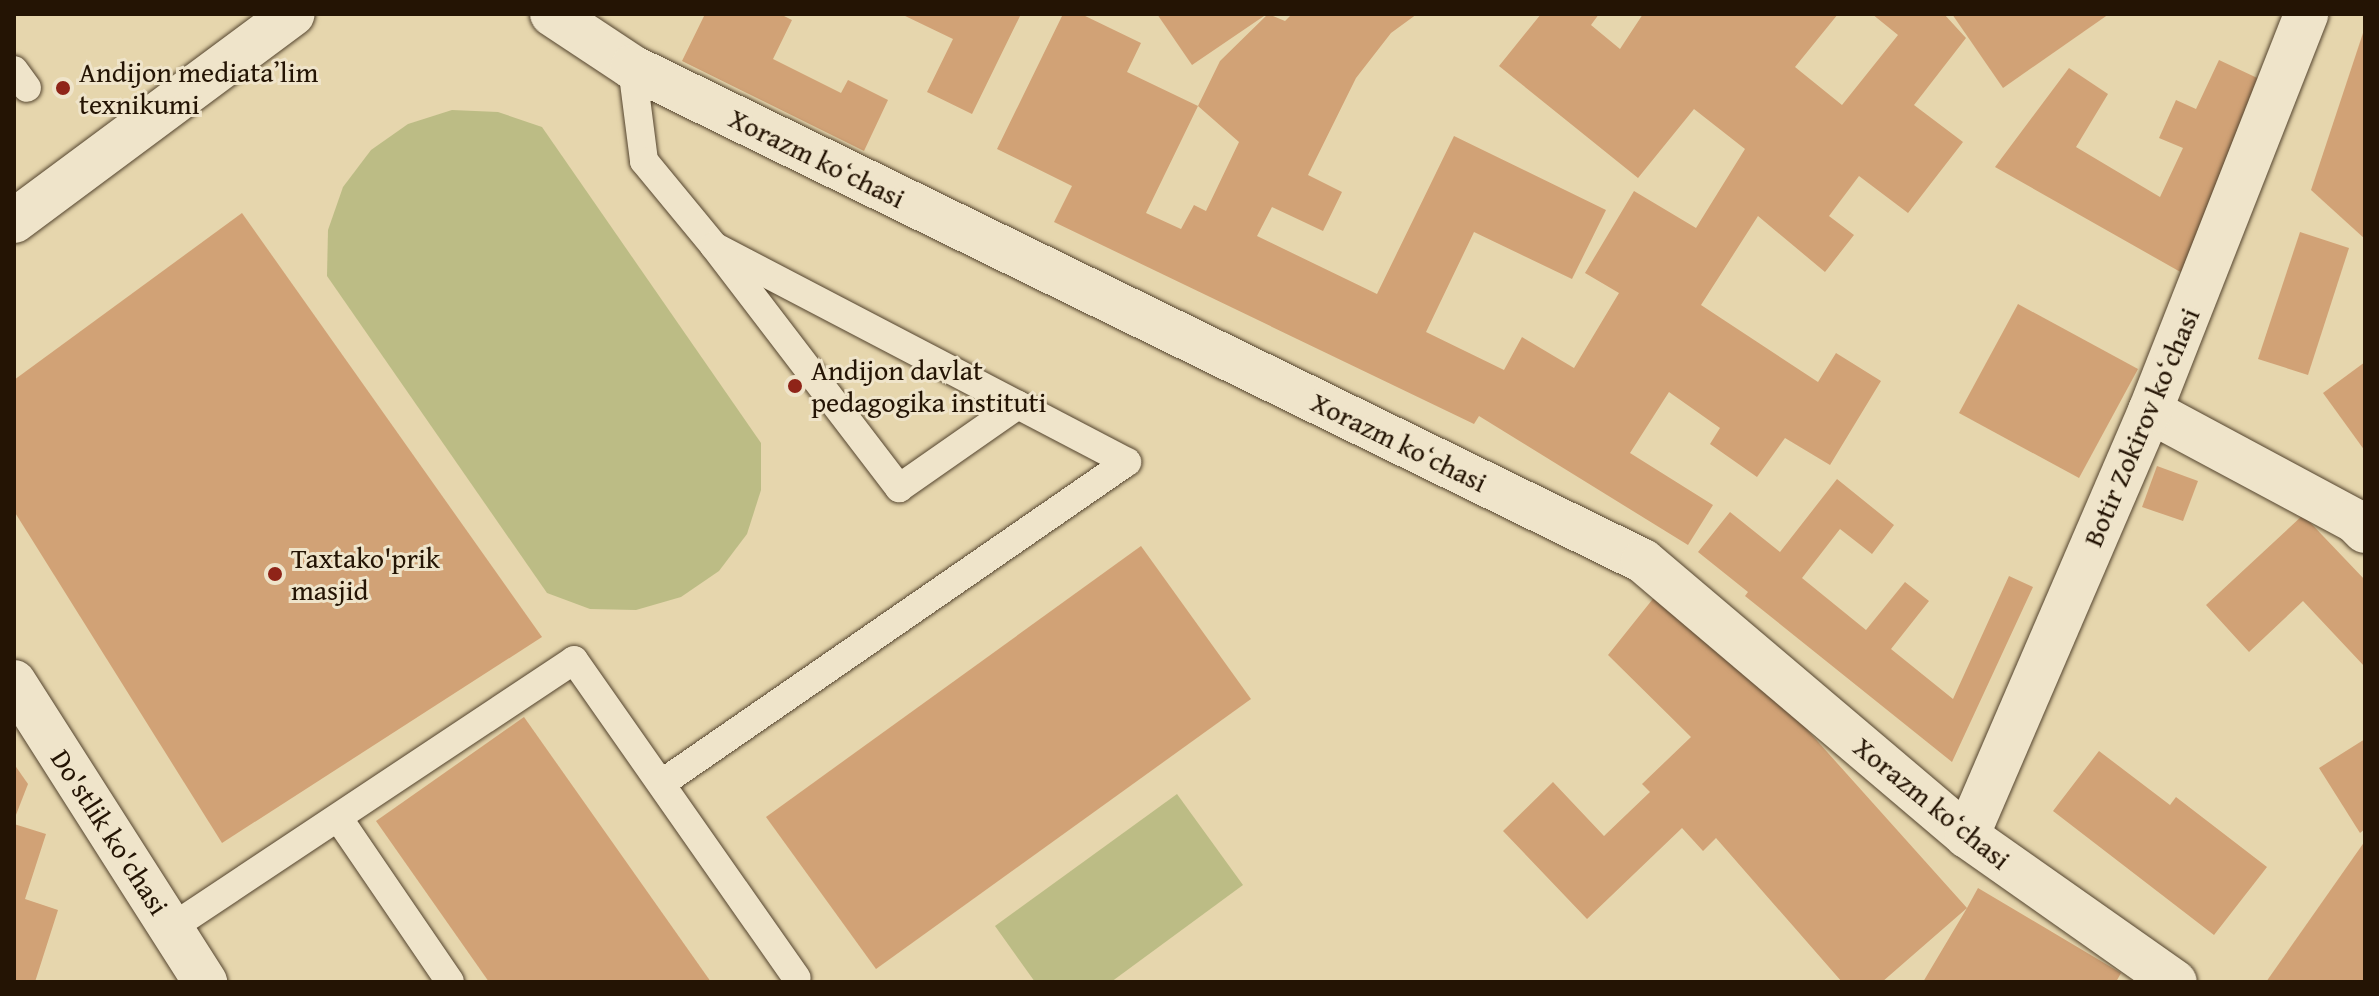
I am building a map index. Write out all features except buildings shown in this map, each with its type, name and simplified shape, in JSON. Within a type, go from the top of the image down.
[{"type":"street","points":[[14,221],[293,14]]},
{"type":"street","name":"Xorazm koʻchasi","points":[[552,14],[632,67],[1643,561],[1967,836],[2175,982]]},
{"type":"street","name":"Botir Zokirov koʻchasi","points":[[1967,836],[2150,411],[2306,14]]},
{"type":"street","points":[[2150,411],[2355,521],[2365,531]]},
{"type":"street","name":"Do'stlik ko'chasi","points":[[14,682],[205,982]]},
{"type":"lane","points":[[632,67],[644,161],[714,246],[899,488],[1018,405]]},
{"type":"lane","points":[[662,783],[1127,462],[714,246]]},
{"type":"lane","points":[[171,928],[574,660],[797,978]]},
{"type":"lane","points":[[339,819],[450,982]]},
{"type":"green space","points":[[452,110],[498,112],[542,127],[761,443],[761,490],[747,534],[719,571],[681,597],[636,610],[590,609],[547,593],[327,276],[328,230],[343,187],[371,150],[408,124]]},
{"type":"green space","points":[[1177,794],[1243,885],[1111,982],[1035,982],[995,926]]},
{"type":"place","name":"Andijon mediataʼlim texnikumi","points":[[63,88]]},
{"type":"place","name":"Andijon davlat pedagogika instituti","points":[[795,386]]},
{"type":"place","name":"Taxtako'prik masjid","points":[[275,574]]}]
